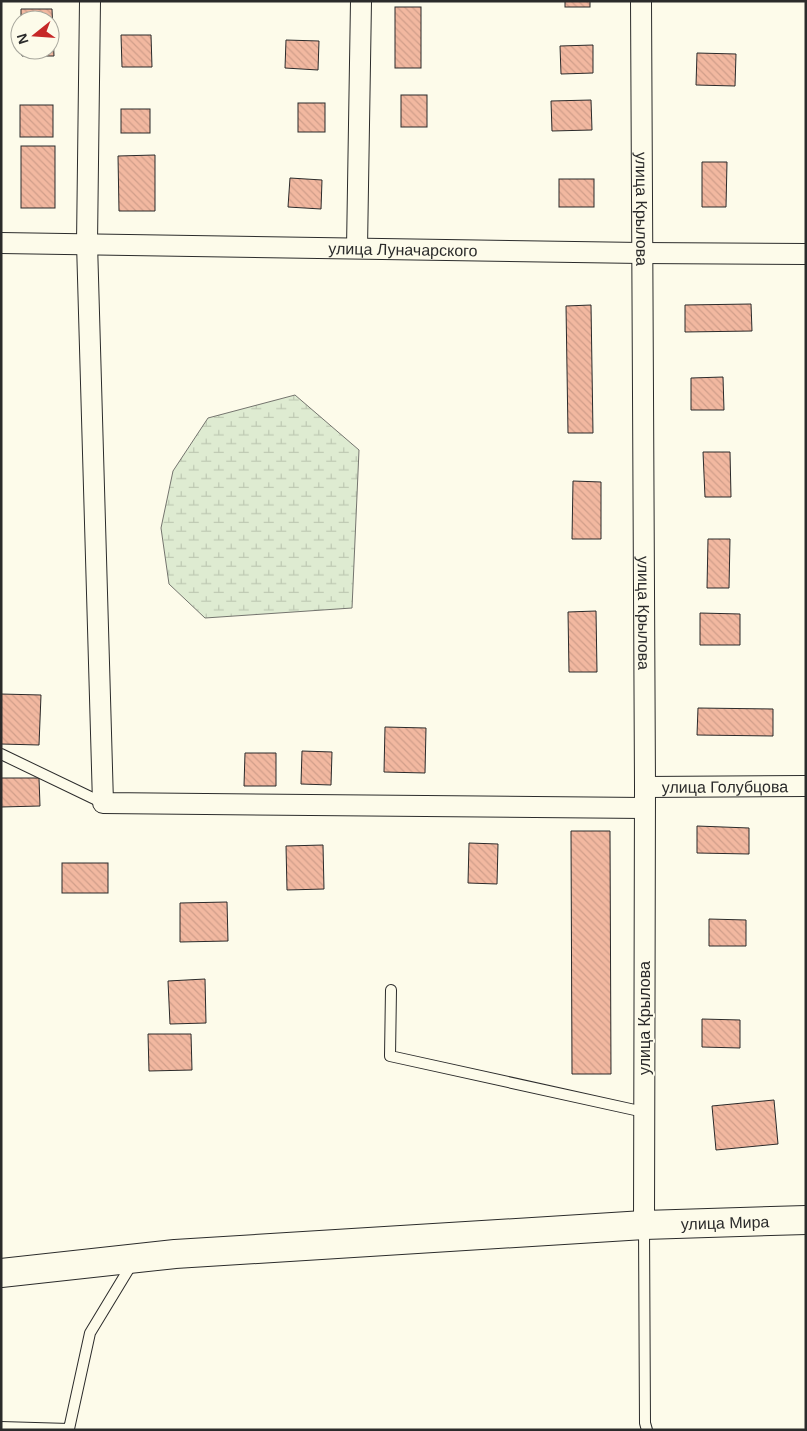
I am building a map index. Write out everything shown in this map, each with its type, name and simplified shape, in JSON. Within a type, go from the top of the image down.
[{"type":"street","points":[[90,1],[87,243],[103,803],[644,808]]},
{"type":"street","points":[[357,248],[361,1]]},
{"type":"street","name":"улица Крылова","points":[[640,1],[645,787],[644,1225]]},
{"type":"street","name":"улица Луначарского","points":[[1,243],[806,254]]},
{"type":"street","name":"улица Голубцова","points":[[645,787],[806,786]]},
{"type":"street","name":"улица Мира","points":[[1,1273],[174,1254],[644,1225],[806,1220]]},
{"type":"lane","points":[[1,754],[103,803]]},
{"type":"lane","points":[[391,990],[390,1056],[644,1112]]},
{"type":"lane","points":[[644,1225],[645,1423],[647,1430]]},
{"type":"lane","points":[[1,1427],[69,1429],[90,1333],[135,1259]]},
{"type":"green space","points":[[295,395],[359,450],[352,608],[205,618],[169,584],[161,528],[173,471],[208,418]]},
{"type":"building","points":[[565,1],[590,1],[590,7],[565,7]]},
{"type":"building","points":[[395,7],[421,7],[421,68],[395,68]]},
{"type":"building","points":[[52,9],[52,10],[21,10]]},
{"type":"building","points":[[121,35],[151,35],[152,67],[122,67]]},
{"type":"building","points":[[286,40],[319,41],[318,70],[285,68]]},
{"type":"building","points":[[593,45],[593,73],[561,74],[560,46]]},
{"type":"building","points":[[697,53],[736,54],[735,86],[696,85]]},
{"type":"building","points":[[401,95],[427,95],[427,127],[401,127]]},
{"type":"building","points":[[591,100],[592,130],[552,131],[551,101]]},
{"type":"building","points":[[298,103],[325,103],[325,132],[298,132]]},
{"type":"building","points":[[20,105],[53,105],[53,137],[20,137]]},
{"type":"building","points":[[121,109],[150,109],[150,133],[121,133]]},
{"type":"building","points":[[21,146],[55,146],[55,208],[21,208]]},
{"type":"building","points":[[155,155],[155,211],[119,211],[118,156]]},
{"type":"building","points":[[702,162],[727,162],[726,207],[702,207]]},
{"type":"building","points":[[290,178],[322,180],[321,209],[288,207]]},
{"type":"building","points":[[559,179],[594,179],[594,207],[559,207]]},
{"type":"building","points":[[751,304],[752,331],[685,332],[685,305]]},
{"type":"building","points":[[591,305],[593,433],[568,433],[566,306]]},
{"type":"building","points":[[723,377],[724,410],[691,410],[691,378]]},
{"type":"building","points":[[703,452],[730,452],[731,497],[705,497]]},
{"type":"building","points":[[573,481],[601,482],[601,539],[572,539]]},
{"type":"building","points":[[708,539],[730,539],[729,588],[707,588]]},
{"type":"building","points":[[596,611],[597,672],[569,672],[568,612]]},
{"type":"building","points":[[700,613],[740,614],[740,645],[700,645]]},
{"type":"building","points":[[1,694],[41,695],[39,745],[1,744]]},
{"type":"building","points":[[698,708],[773,709],[773,736],[697,735]]},
{"type":"building","points":[[385,727],[426,728],[425,773],[384,772]]},
{"type":"building","points":[[302,751],[332,752],[331,785],[301,784]]},
{"type":"building","points":[[245,753],[276,753],[276,786],[244,786]]},
{"type":"building","points":[[1,778],[39,778],[40,806],[1,807]]},
{"type":"building","points":[[697,826],[749,828],[749,854],[697,853]]},
{"type":"building","points":[[571,831],[610,831],[611,1074],[572,1074]]},
{"type":"building","points":[[469,843],[498,844],[497,884],[468,883]]},
{"type":"building","points":[[323,845],[324,889],[287,890],[286,846]]},
{"type":"building","points":[[62,863],[108,863],[108,893],[62,893]]},
{"type":"building","points":[[227,902],[228,941],[180,942],[180,903]]},
{"type":"building","points":[[709,919],[746,920],[746,946],[709,946]]},
{"type":"building","points":[[205,979],[206,1023],[170,1024],[168,981]]},
{"type":"building","points":[[702,1019],[740,1020],[740,1048],[702,1047]]},
{"type":"building","points":[[148,1034],[191,1034],[192,1070],[149,1071]]},
{"type":"building","points":[[774,1100],[778,1144],[716,1150],[712,1106]]}]
